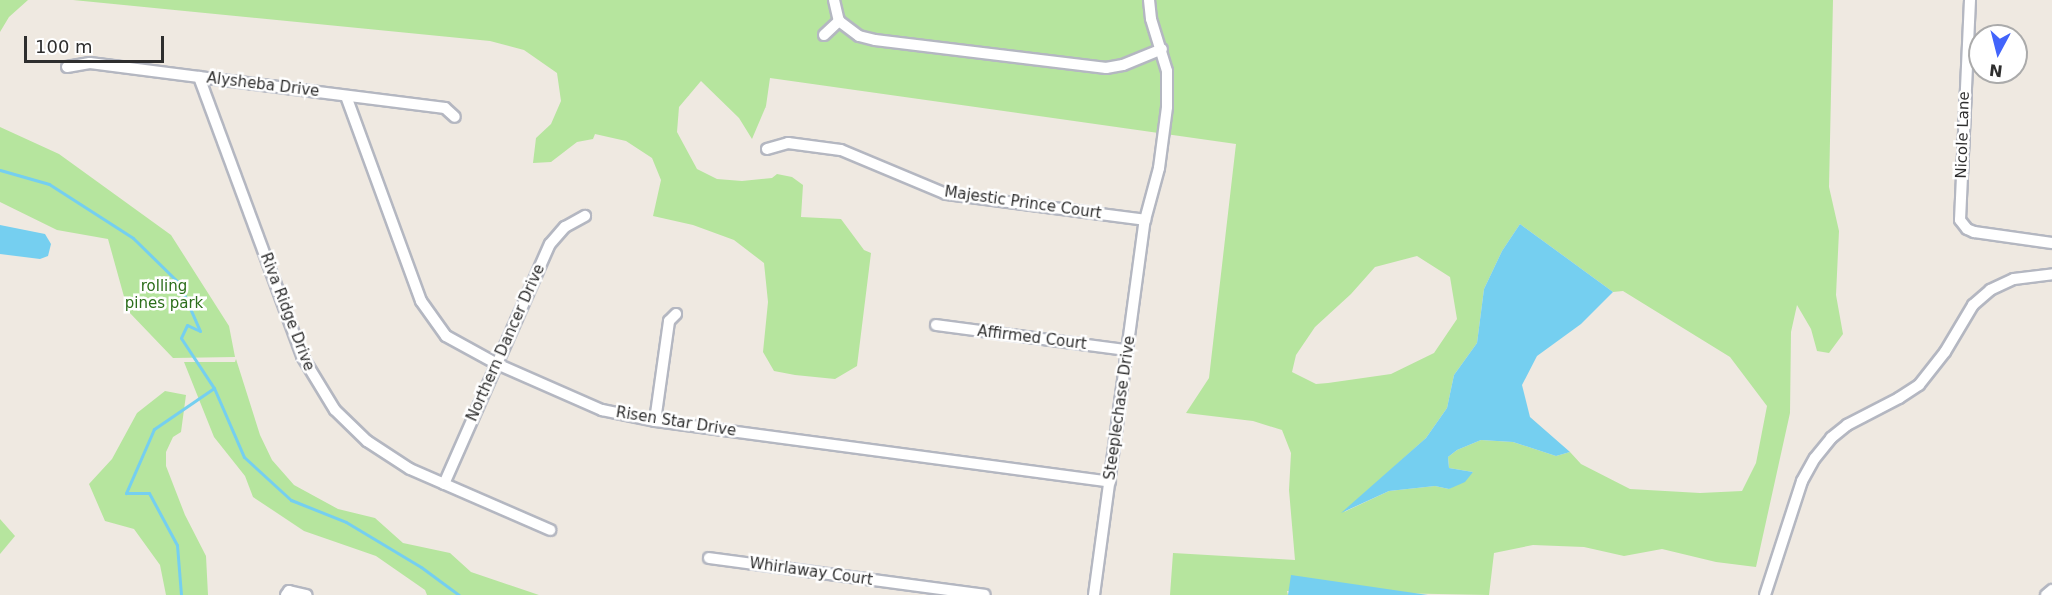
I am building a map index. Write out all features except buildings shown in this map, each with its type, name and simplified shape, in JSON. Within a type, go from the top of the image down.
[{"type":"street","points":[[834,0],[839,21],[859,36],[875,40],[1106,68],[1123,65],[1162,49]]},
{"type":"street","name":"Steeplechase Drive","points":[[1094,595],[1145,220],[1159,168],[1167,107],[1167,71],[1151,19],[1149,0]]},
{"type":"street","name":"Nicole Lane","points":[[1970,0],[1960,214],[1963,225],[1970,231],[2052,243]]},
{"type":"street","points":[[824,35],[839,21]]},
{"type":"street","name":"Alysheba Drive","points":[[67,67],[90,63],[445,108],[456,117]]},
{"type":"street","name":"Riva Ridge Drive","points":[[199,77],[296,341],[310,374],[335,410],[367,441],[410,469],[550,530]]},
{"type":"street","name":"Risen Star Drive","points":[[346,96],[421,301],[446,336],[497,364],[602,410],[655,421],[1110,482]]},
{"type":"street","name":"Majestic Prince Court","points":[[767,149],[788,143],[841,150],[946,194],[1145,220]]},
{"type":"street","name":"Northern Dancer Drive","points":[[444,484],[550,244],[564,227],[585,216]]},
{"type":"street","points":[[1765,595],[1802,481],[1815,458],[1831,438],[1847,425],[1899,399],[1919,385],[1945,352],[1973,305],[1990,290],[2014,279],[2052,274]]},
{"type":"street","points":[[655,421],[669,321],[676,314]]},
{"type":"street","name":"Affirmed Court","points":[[936,325],[1127,350]]},
{"type":"street","name":"Whirlaway Court","points":[[709,558],[985,595]]},
{"type":"street","points":[[2046,595],[2052,590]]},
{"type":"street","points":[[286,595],[289,591],[307,595]]},
{"type":"green space","points":[[0,0],[28,0],[9,17],[0,32]]},
{"type":"green space","points":[[73,0],[1833,0],[1829,187],[1839,231],[1836,295],[1843,334],[1829,353],[1817,351],[1811,329],[1797,305],[1791,332],[1790,413],[1756,567],[1716,562],[1662,549],[1624,556],[1584,547],[1533,545],[1494,553],[1489,595],[1287,591],[1288,595],[1170,595],[1173,553],[1295,560],[1289,490],[1291,453],[1282,430],[1253,421],[1186,413],[1209,378],[1236,144],[770,78],[766,106],[752,139],[739,118],[701,81],[679,107],[677,132],[697,169],[717,179],[742,181],[772,178],[777,174],[792,177],[803,185],[801,217],[841,219],[864,250],[871,253],[857,366],[835,379],[795,375],[774,371],[763,352],[768,302],[764,263],[734,240],[693,225],[653,216],[661,180],[652,158],[626,141],[595,134],[593,139],[577,142],[551,162],[533,163],[536,138],[551,124],[561,101],[557,73],[524,50],[490,41]],"holes":[[[1520,224],[1613,292],[1623,291],[1730,357],[1767,406],[1756,463],[1742,491],[1700,493],[1630,489],[1581,464],[1570,452],[1556,456],[1513,442],[1481,440],[1457,450],[1448,457],[1449,468],[1473,472],[1449,489],[1435,486],[1389,491],[1344,512],[1426,438],[1447,408],[1454,375],[1477,343],[1484,289],[1502,251]],[[1417,256],[1450,277],[1457,319],[1434,353],[1391,374],[1328,383],[1316,384],[1292,372],[1296,355],[1315,327],[1351,294],[1375,267]]]},
{"type":"green space","name":"rolling pines park","points":[[0,127],[59,154],[171,235],[229,326],[235,357],[173,358],[128,311],[108,239],[57,230],[0,202]]},
{"type":"green space","points":[[236,359],[260,435],[272,460],[294,485],[338,509],[375,518],[403,543],[450,553],[471,572],[539,595],[427,595],[425,590],[376,556],[304,531],[253,497],[245,476],[214,437],[184,362],[235,362]]},
{"type":"green space","points":[[165,391],[186,395],[181,432],[173,437],[166,452],[166,466],[185,515],[206,556],[208,595],[166,595],[160,565],[134,529],[105,521],[89,484],[112,459],[137,413]]},
{"type":"green space","points":[[0,519],[15,536],[0,554]]},
{"type":"water","points":[[1520,224],[1613,292],[1581,324],[1537,356],[1522,385],[1530,417],[1570,452],[1556,456],[1513,442],[1481,440],[1457,450],[1448,457],[1449,468],[1473,472],[1465,482],[1449,489],[1435,486],[1389,491],[1341,513],[1426,438],[1447,408],[1454,375],[1477,343],[1484,289],[1502,251]]},
{"type":"water","points":[[0,225],[45,234],[51,244],[48,256],[40,259],[0,254]]},
{"type":"water","points":[[1291,575],[1428,595],[1288,595]]},
{"type":"waterway","points":[[0,170],[49,184],[133,238],[179,283],[200,331],[187,325],[181,338],[214,388],[154,429],[126,493],[149,493],[177,545],[181,595]]},
{"type":"waterway","points":[[214,388],[244,457],[291,500],[346,522],[421,567],[459,595]]}]
